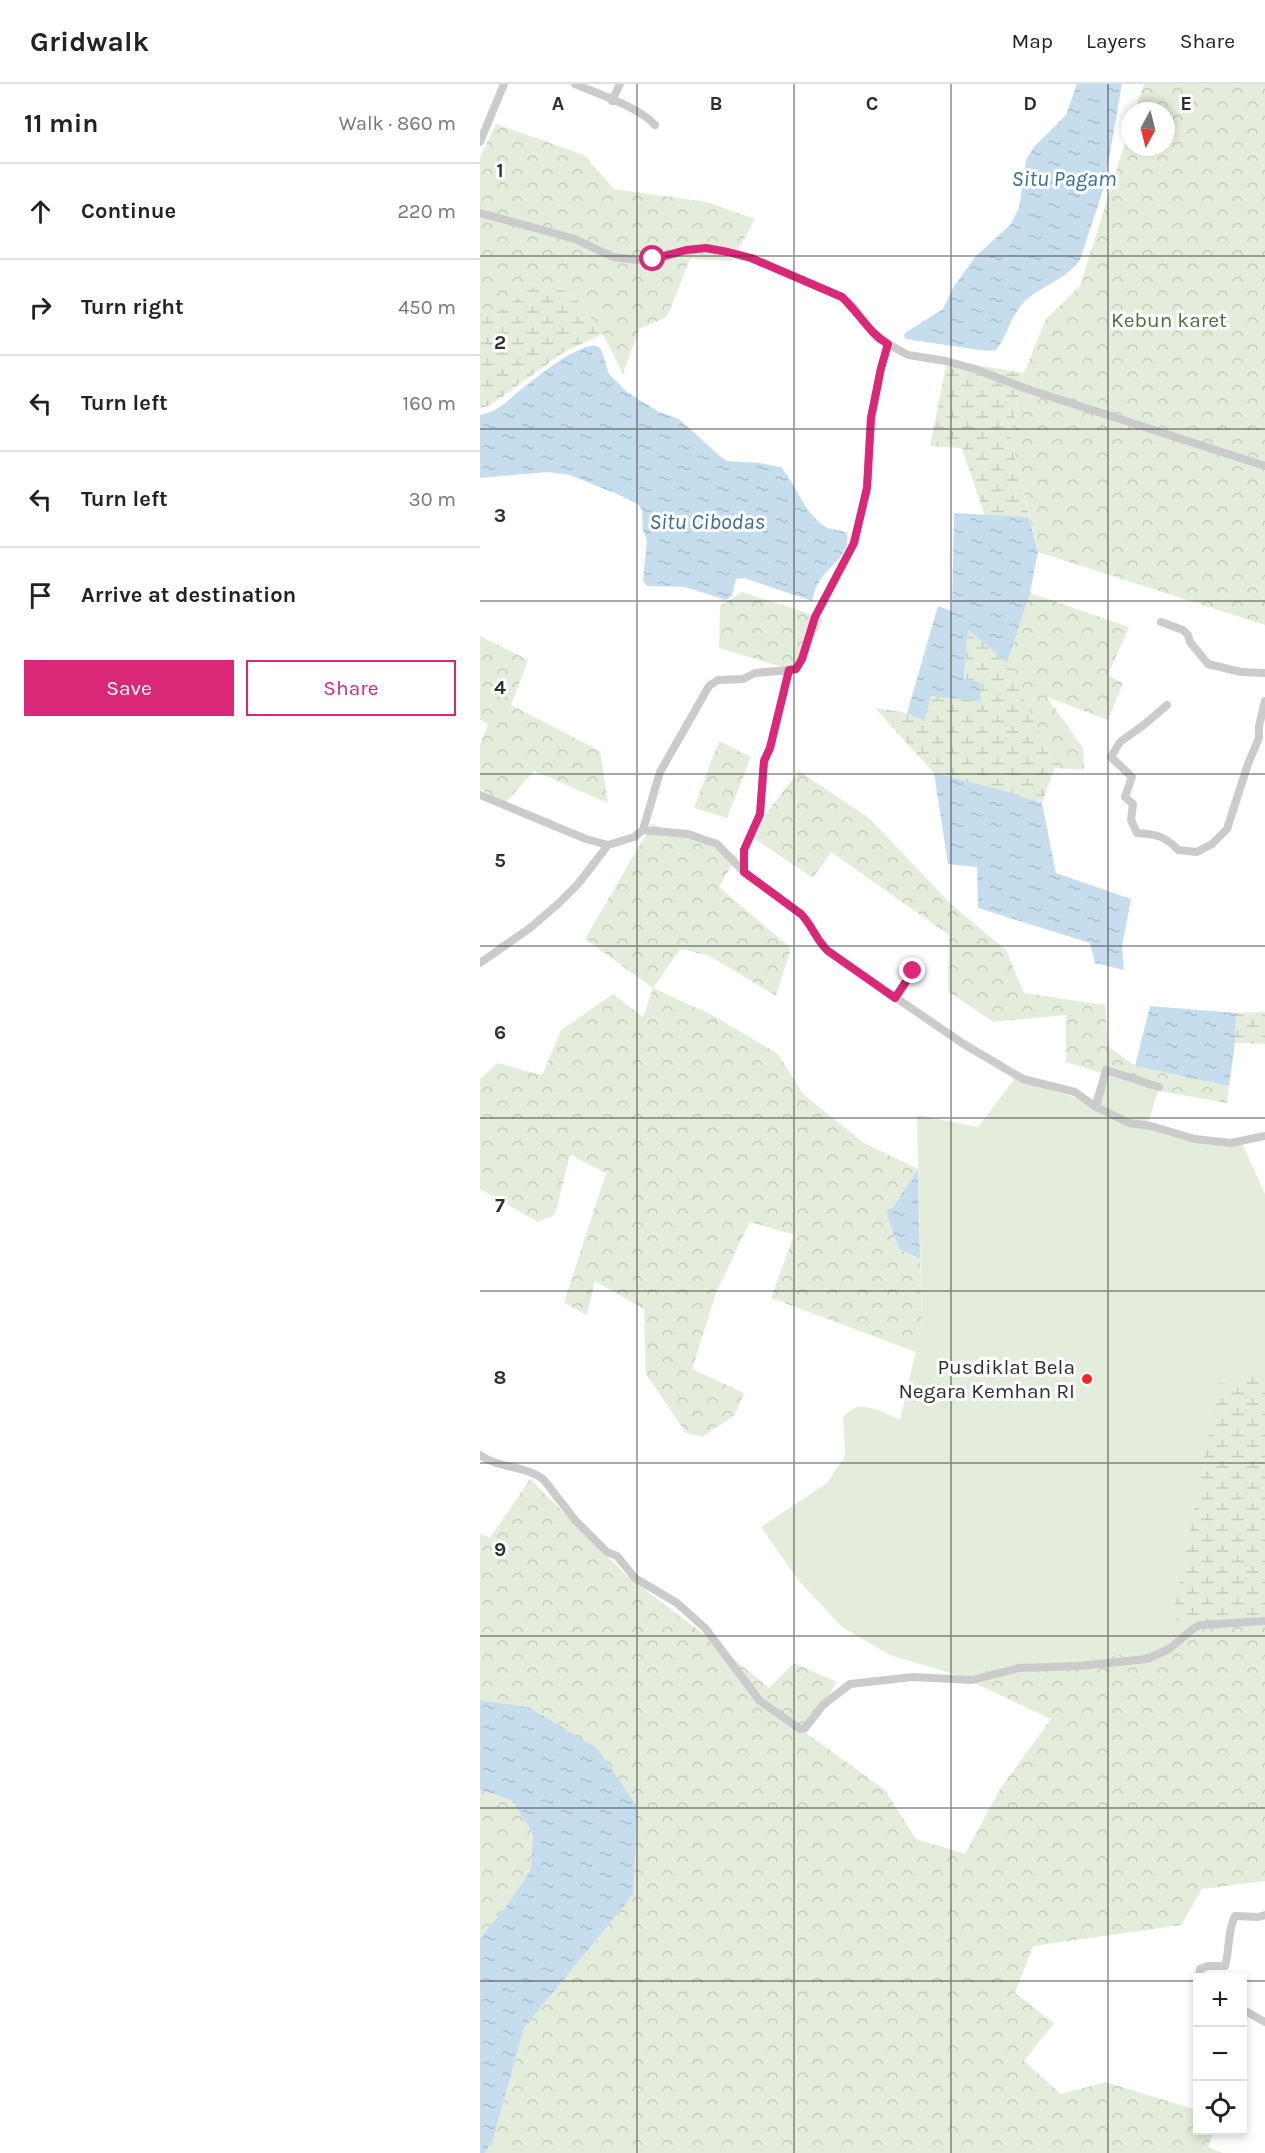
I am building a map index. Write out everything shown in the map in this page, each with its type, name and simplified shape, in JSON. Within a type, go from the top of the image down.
[{"type":"street","points":[[480,142],[504,84]]},
{"type":"street","points":[[575,84],[650,120],[655,125]]},
{"type":"street","points":[[612,101],[620,84]]},
{"type":"street","points":[[480,213],[574,239],[613,257],[653,259],[686,250],[706,248],[751,258],[842,297],[854,308],[877,338],[908,355],[946,361],[975,369],[1027,389],[1265,466]]},
{"type":"street","points":[[480,795],[586,839],[608,845],[634,837],[644,830],[660,772],[709,686],[718,680],[742,679],[755,673],[796,669],[802,659],[815,617],[854,543],[867,488],[871,418],[888,344]]},
{"type":"street","points":[[1161,622],[1183,630],[1208,664],[1241,672],[1265,673]]},
{"type":"street","points":[[744,872],[744,850],[760,814],[764,761],[770,748],[789,670]]},
{"type":"street","points":[[1167,705],[1120,742],[1111,757],[1132,777],[1125,797],[1133,804],[1131,820],[1137,833],[1168,839],[1178,850],[1197,852],[1212,844],[1227,829],[1259,738],[1259,726],[1265,701]]},
{"type":"street","points":[[644,830],[688,834],[717,844],[744,872],[801,914],[807,920],[820,944],[828,951],[962,1043],[1023,1080],[1076,1092],[1096,1107],[1129,1123],[1195,1138],[1231,1143],[1265,1136]]},
{"type":"street","points":[[480,963],[530,928],[559,903],[578,884],[608,845]]},
{"type":"street","points":[[895,998],[913,971]]},
{"type":"street","points":[[1096,1107],[1106,1070],[1159,1087]]},
{"type":"street","points":[[480,1455],[494,1463],[526,1471],[544,1480],[575,1520],[607,1552],[617,1556],[635,1578],[677,1602],[705,1628],[760,1701],[800,1729],[805,1728],[823,1705],[850,1684],[913,1677],[972,1680],[1018,1668],[1079,1666],[1147,1659],[1169,1649],[1200,1625],[1265,1621]]},
{"type":"street","points":[[1199,1973],[1200,1969],[1208,1966],[1225,1966],[1229,1954],[1231,1925],[1235,1916],[1265,1915]]},
{"type":"street","points":[[1247,2012],[1265,2022]]},
{"type":"green space","name":"Kebun karet","points":[[1144,84],[1265,84],[1265,625],[1038,552],[1010,435],[1024,373],[1046,319],[1080,286],[1121,156],[1175,156],[1175,102],[1138,102]]},
{"type":"green space","points":[[496,124],[584,155],[614,189],[707,202],[755,219],[732,261],[690,259],[667,317],[639,329],[623,374],[603,334],[573,295],[540,282],[493,315],[480,316],[480,157]]},
{"type":"green space","points":[[540,282],[573,295],[603,334],[564,352],[489,406],[480,408],[480,316],[493,315]]},
{"type":"green space","points":[[947,360],[1024,373],[1010,435],[1029,517],[985,516],[962,448],[930,446]]},
{"type":"green space","points":[[742,592],[823,618],[799,672],[719,648],[720,606]]},
{"type":"green space","points":[[1030,593],[1129,627],[1108,675],[1123,683],[1108,720],[1047,697],[1083,748],[1084,770],[1055,768],[1007,663]]},
{"type":"green space","points":[[968,630],[1007,663],[1055,768],[1042,803],[934,773],[875,708],[907,713],[924,721],[931,696],[964,680]]},
{"type":"green space","points":[[480,636],[528,660],[511,705],[600,751],[608,803],[534,771],[505,803],[480,789],[480,745],[488,724],[480,720]]},
{"type":"green space","points":[[719,741],[751,757],[727,818],[694,808]]},
{"type":"green space","points":[[799,771],[868,817],[953,906],[1006,950],[1024,993],[1105,1005],[1108,1046],[1135,1066],[1229,1086],[1227,1103],[1158,1091],[1066,1062],[1066,1015],[993,1022],[948,991],[949,935],[831,852],[813,878],[749,835]]},
{"type":"green space","points":[[652,824],[737,856],[719,887],[791,948],[776,996],[708,955],[680,949],[653,988],[585,939]]},
{"type":"green space","points":[[653,988],[712,1015],[778,1054],[803,1094],[864,1143],[918,1169],[887,1216],[899,1249],[920,1259],[922,1324],[916,1352],[771,1298],[794,1235],[750,1222],[716,1293],[692,1369],[744,1393],[735,1415],[702,1437],[686,1433],[646,1374],[644,1309],[595,1281],[587,1315],[564,1303],[606,1173],[570,1155],[555,1215],[538,1222],[480,1189],[480,1079],[497,1063],[542,1075],[561,1030],[613,994],[643,1017]]},
{"type":"green space","points":[[1265,1012],[1265,1044],[1235,1043],[1236,1013]]},
{"type":"green space","name":"Pusdiklat Bela Negara Kemhan RI","points":[[1102,1072],[1158,1091],[1147,1127],[1242,1143],[1265,1194],[1265,1623],[1159,1651],[1001,1667],[960,1676],[890,1655],[842,1627],[799,1581],[761,1527],[827,1483],[845,1456],[843,1416],[858,1406],[876,1409],[900,1420],[922,1324],[917,1115],[978,1127],[1015,1078],[1091,1103]]},
{"type":"green space","points":[[1248,1374],[1265,1377],[1265,1623],[1194,1624],[1172,1620],[1219,1383],[1244,1386]]},
{"type":"green space","points":[[530,1479],[627,1576],[706,1636],[769,1688],[794,1663],[837,1682],[806,1733],[885,1790],[916,1839],[965,1854],[1000,1789],[1051,1719],[960,1676],[1001,1667],[1159,1651],[1194,1624],[1265,1623],[1265,1881],[1202,1889],[1181,1925],[1033,1946],[1015,1993],[1054,2023],[1024,2061],[1061,2094],[1106,2082],[1193,2109],[1193,2135],[1212,2135],[1208,2147],[1223,2153],[485,2153],[493,2140],[524,2028],[633,1895],[528,1707],[480,1700],[480,1533],[490,1538]]},
{"type":"green space","points":[[480,1790],[511,1800],[533,1834],[531,1869],[508,1904],[480,1938]]},
{"type":"water","name":"Situ Pagam","points":[[1077,84],[1122,84],[1104,187],[1080,260],[1068,273],[1024,302],[996,350],[986,351],[906,339],[905,333],[943,309],[953,288],[975,257],[1010,225],[1019,208],[1026,160],[1034,147],[1066,115]]},
{"type":"water","name":"Situ Cibodas","points":[[589,346],[601,349],[609,374],[627,392],[659,412],[679,419],[727,461],[781,467],[814,517],[828,528],[847,533],[846,548],[843,554],[819,582],[812,601],[744,578],[736,579],[732,596],[726,600],[685,587],[647,586],[643,580],[647,540],[643,530],[642,510],[638,504],[570,475],[548,472],[480,478],[480,415],[499,408],[555,364]]},
{"type":"water","points":[[954,513],[1029,517],[1038,552],[1030,593],[1007,663],[968,630],[964,679],[980,682],[981,701],[931,696],[924,721],[907,713],[938,606],[952,611]]},
{"type":"water","points":[[934,773],[1042,803],[1056,873],[1131,899],[1122,946],[1124,970],[1095,963],[1090,943],[978,908],[977,867],[948,864]]},
{"type":"water","points":[[1150,1006],[1236,1013],[1235,1043],[1229,1086],[1135,1066]]},
{"type":"water","points":[[918,1169],[920,1259],[899,1249],[887,1216]]},
{"type":"water","points":[[480,1700],[528,1707],[597,1748],[637,1806],[633,1895],[524,2028],[493,2140],[485,2153],[480,2153],[480,1938],[508,1904],[531,1869],[533,1834],[511,1800],[480,1790]]},
{"type":"place","name":"Pusdiklat Bela Negara Kemhan RI","points":[[1087,1379]]},
{"type":"route","points":[[653,259],[686,250],[706,248],[751,258],[842,297],[854,308],[877,338],[888,344],[871,418],[867,488],[854,543],[815,617],[802,659],[796,669],[789,670],[770,748],[764,761],[763,800],[760,814],[744,850],[744,872],[801,914],[807,920],[820,944],[828,951],[895,998],[913,971]]}]
